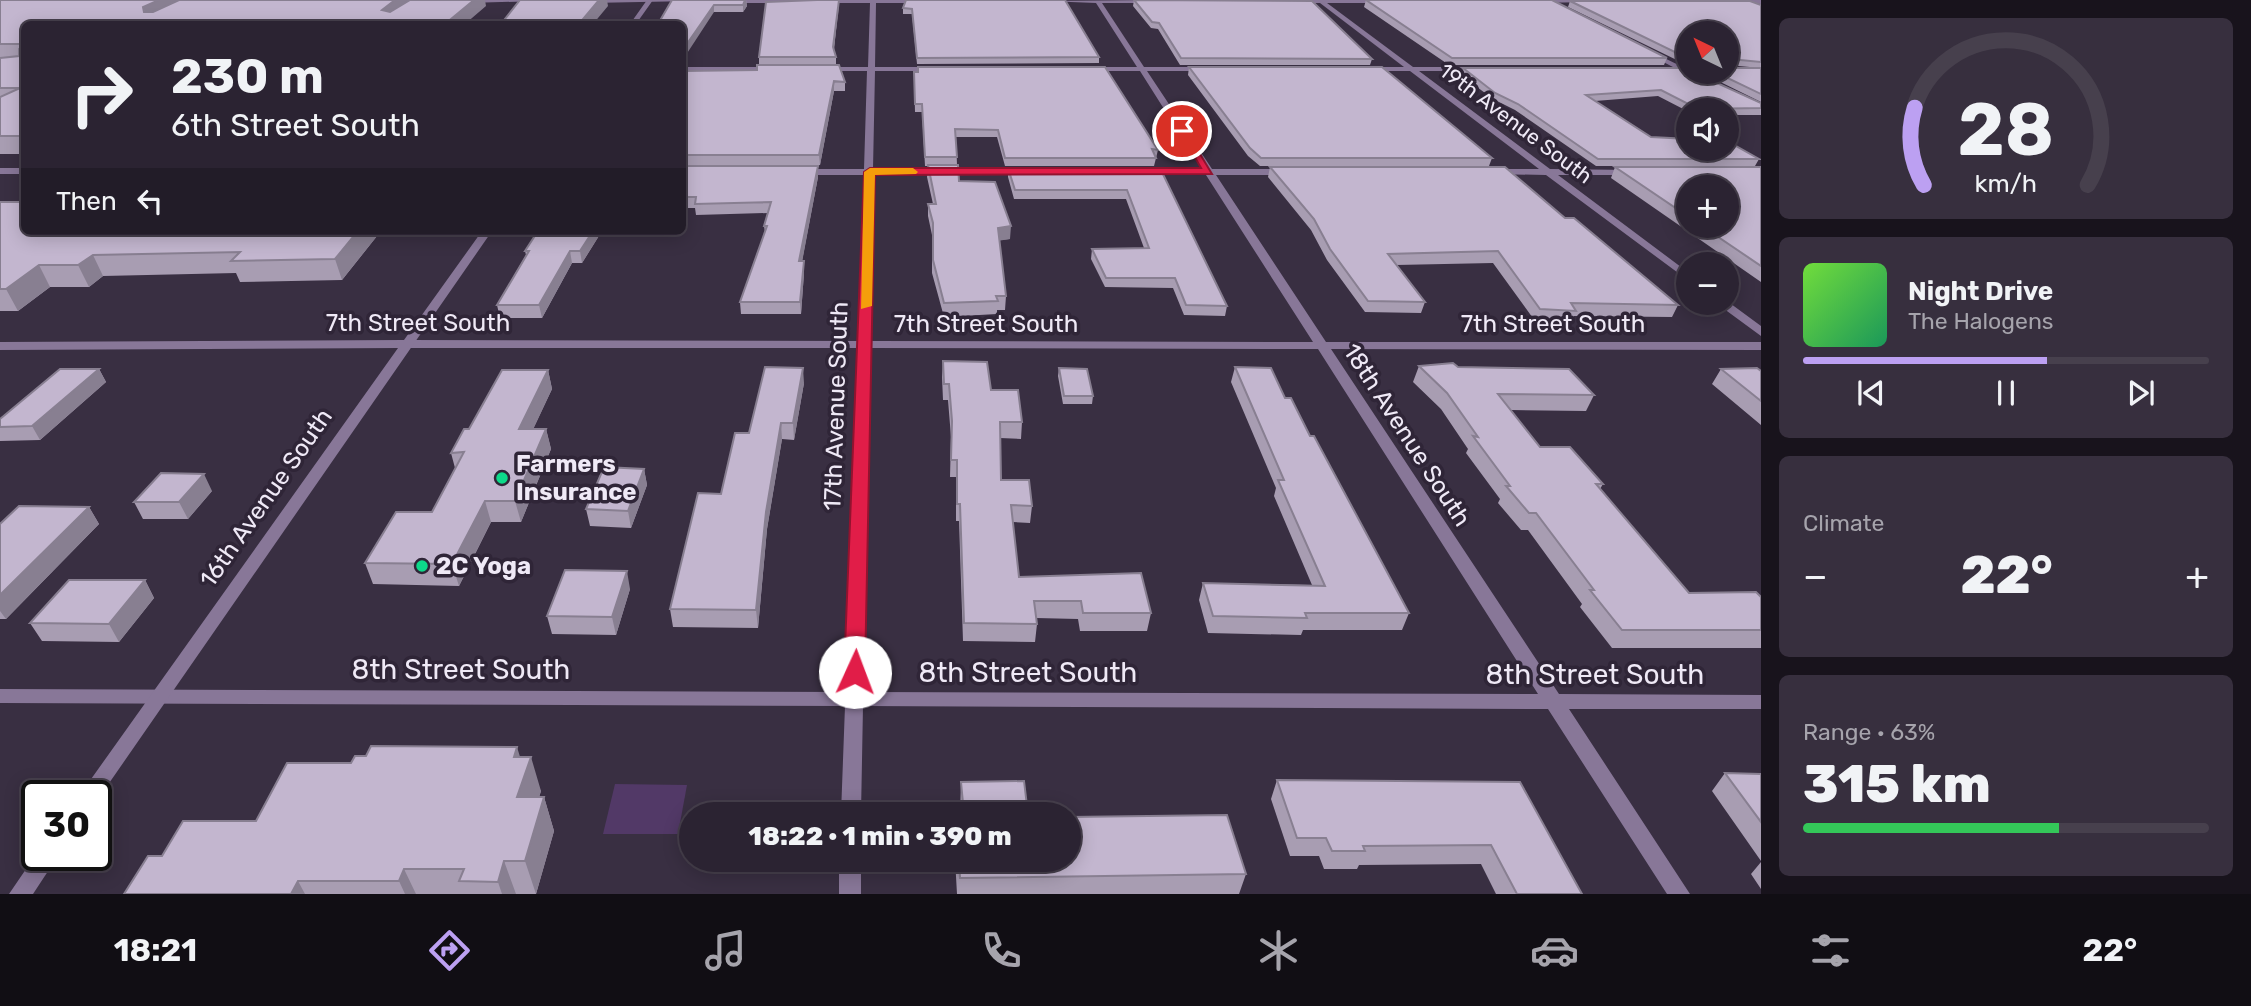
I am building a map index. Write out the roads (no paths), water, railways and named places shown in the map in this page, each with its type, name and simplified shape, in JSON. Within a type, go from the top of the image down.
[{"type":"street","points":[[462,1],[551,1]]},
{"type":"street","points":[[579,1],[700,1]]},
{"type":"street","points":[[635,21],[649,1]]},
{"type":"street","points":[[724,1],[936,1]]},
{"type":"street","name":"17th Avenue South","points":[[851,802],[873,1]]},
{"type":"street","points":[[1042,1],[1154,1]]},
{"type":"street","name":"18th Avenue South","points":[[1098,1],[1679,894]]},
{"type":"street","points":[[1284,1],[1385,1]]},
{"type":"street","name":"19th Avenue South","points":[[1321,1],[1676,268]]},
{"type":"street","points":[[1546,1],[1572,14]]},
{"type":"street","points":[[1535,2],[1603,2]]},
{"type":"street","points":[[1725,2],[1761,2]]},
{"type":"street","points":[[1646,51],[1676,64]]},
{"type":"street","points":[[686,69],[790,69]]},
{"type":"street","points":[[818,69],[940,69]]},
{"type":"street","points":[[1075,69],[1223,69]]},
{"type":"street","points":[[1359,69],[1493,69]]},
{"type":"street","points":[[1656,69],[1676,69]]},
{"type":"street","points":[[0,170],[21,170]]},
{"type":"street","points":[[791,172],[1039,172]]},
{"type":"street","points":[[1130,172],[1299,172]]},
{"type":"street","points":[[1483,172],[1641,172]]},
{"type":"street","name":"16th Avenue South","points":[[100,780],[483,235]]},
{"type":"street","points":[[1738,315],[1761,332]]},
{"type":"street","name":"7th Street South","points":[[0,346],[1761,346]]},
{"type":"street","name":"8th Street South","points":[[0,696],[1761,702]]},
{"type":"street","points":[[20,894],[36,871]]},
{"type":"street","points":[[850,872],[850,894]]},
{"type":"place","name":"Farmers Insurance","points":[[502,478]]},
{"type":"place","name":"2C Yoga","points":[[422,566]]}]
